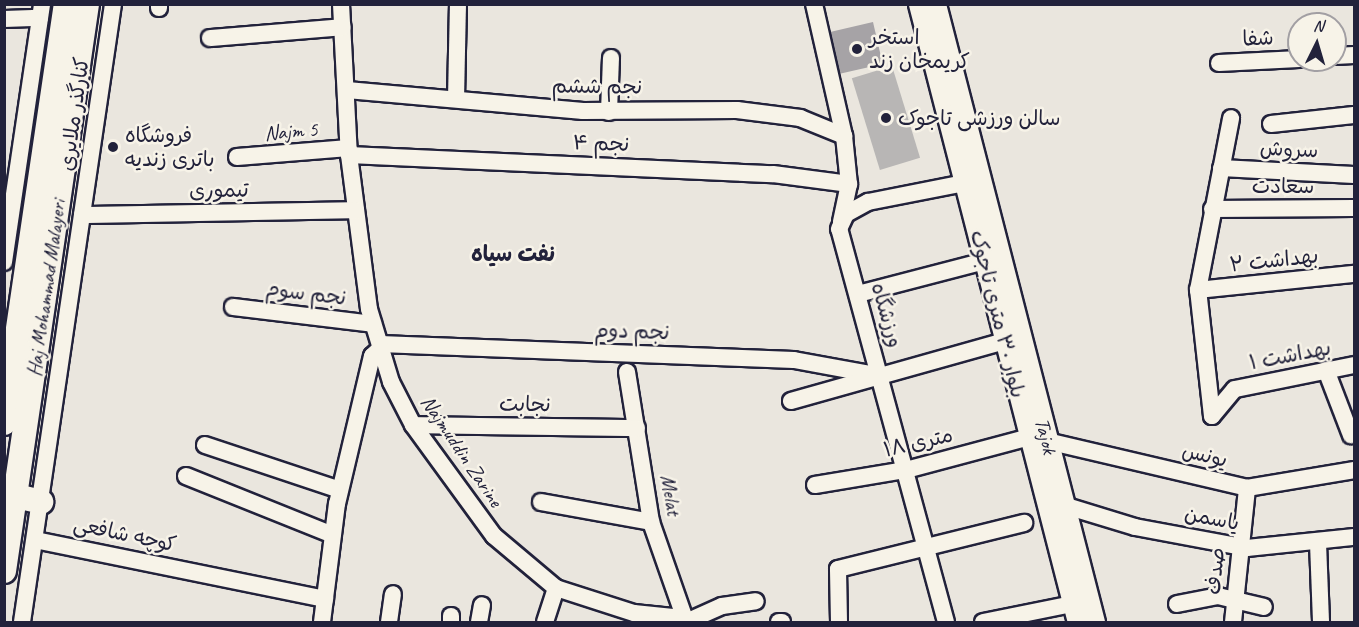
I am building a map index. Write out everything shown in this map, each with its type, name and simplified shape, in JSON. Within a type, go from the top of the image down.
[{"type":"highway","name":"Haj Mohammad Malayeri","points":[[4,423],[66,4]]},
{"type":"highway","name":"Haj Mohammad Malayeri","points":[[4,572],[87,4]]},
{"type":"highway","points":[[16,496],[41,501]]},
{"type":"main road","name":"بلوار ۳۰ متری تاجوک","points":[[919,4],[1005,341],[1038,439],[1075,613]]},
{"type":"main road","name":"Tajok","points":[[935,4],[1038,439],[1063,505],[1094,622]]},
{"type":"street","name":"کنارگذر ملایری","points":[[22,622],[113,4]]},
{"type":"street","name":"Najmuddin Zarine","points":[[341,4],[349,152],[373,324],[412,425],[494,536],[556,588],[634,613],[685,621]]},
{"type":"street","points":[[456,99],[458,4]]},
{"type":"street","points":[[814,4],[844,136],[849,184],[840,228]]},
{"type":"street","points":[[4,19],[41,11],[4,262]]},
{"type":"street","points":[[210,38],[343,27]]},
{"type":"street","points":[[609,112],[611,58]]},
{"type":"street","name":"شفا","points":[[1220,63],[1287,59]]},
{"type":"street","name":"نجم ششم","points":[[347,90],[609,112],[737,110],[800,118],[844,136]]},
{"type":"street","points":[[1271,124],[1354,115]]},
{"type":"street","points":[[1198,290],[1212,209],[1232,118]]},
{"type":"street","name":"Najm 5","points":[[237,157],[349,152]]},
{"type":"street","name":"نجم ۴","points":[[349,152],[773,174],[849,184]]},
{"type":"street","name":"سروش","points":[[1221,168],[1354,175]]},
{"type":"street","points":[[840,228],[846,214],[868,202],[965,183]]},
{"type":"street","name":"سعادت","points":[[1212,209],[1354,208]]},
{"type":"street","name":"تیموری","points":[[82,215],[356,210]]},
{"type":"street","name":"ورزشگاه","points":[[840,228],[906,470],[930,548],[946,622]]},
{"type":"street","points":[[858,294],[985,261]]},
{"type":"street","name":"بهداشت ۲","points":[[1198,290],[1354,274]]},
{"type":"street","name":"بهداشت ۱","points":[[1198,290],[1212,416],[1235,389],[1354,365]]},
{"type":"street","name":"نجم سوم","points":[[233,307],[373,324]]},
{"type":"street","points":[[791,402],[1005,341]]},
{"type":"street","points":[[322,622],[340,490],[372,356],[380,346]]},
{"type":"street","name":"نجم دوم","points":[[380,346],[794,360],[881,376]]},
{"type":"street","points":[[1326,370],[1351,435]]},
{"type":"street","name":"Melat","points":[[627,372],[651,522],[685,621]]},
{"type":"street","name":"نجابت","points":[[412,425],[637,428]]},
{"type":"street","name":"۱۸ متری","points":[[815,485],[906,470],[1038,439]]},
{"type":"street","name":"یونس","points":[[1038,439],[1247,489],[1354,470]]},
{"type":"street","points":[[205,445],[340,490]]},
{"type":"street","points":[[186,476],[333,535]]},
{"type":"street","name":"صدف","points":[[1233,622],[1247,489]]},
{"type":"street","points":[[541,502],[651,522]]},
{"type":"street","name":"یاسمن","points":[[1063,505],[1135,527],[1240,546],[1318,543],[1354,537]]},
{"type":"street","points":[[839,622],[838,569],[1024,523]]},
{"type":"street","name":"کوچه شافعی","points":[[35,540],[114,552],[204,574],[325,599]]},
{"type":"street","points":[[1318,543],[1321,622]]},
{"type":"street","points":[[545,622],[556,588]]},
{"type":"street","points":[[389,622],[393,594]]},
{"type":"street","points":[[1178,604],[1235,598],[1264,607]]},
{"type":"street","points":[[685,621],[722,606],[756,601]]},
{"type":"street","points":[[479,622],[482,605]]},
{"type":"street","points":[[983,622],[1075,613]]},
{"type":"shaded area","name":"استخر کریمخان زند","points":[[873,22],[883,64],[840,74],[830,32]]},
{"type":"building","name":"سالن ورزشی تاجوک","points":[[892,66],[920,158],[880,170],[852,78]]},
{"type":"place","name":"استخر کریمخان زند","points":[[857,49]]},
{"type":"place","name":"سالن ورزشی تاجوک","points":[[886,118]]},
{"type":"place","name":"فروشگاه باتری زندیه","points":[[113,147]]},
{"type":"district","name":"نفت سیاه","points":[[513,255]]}]
